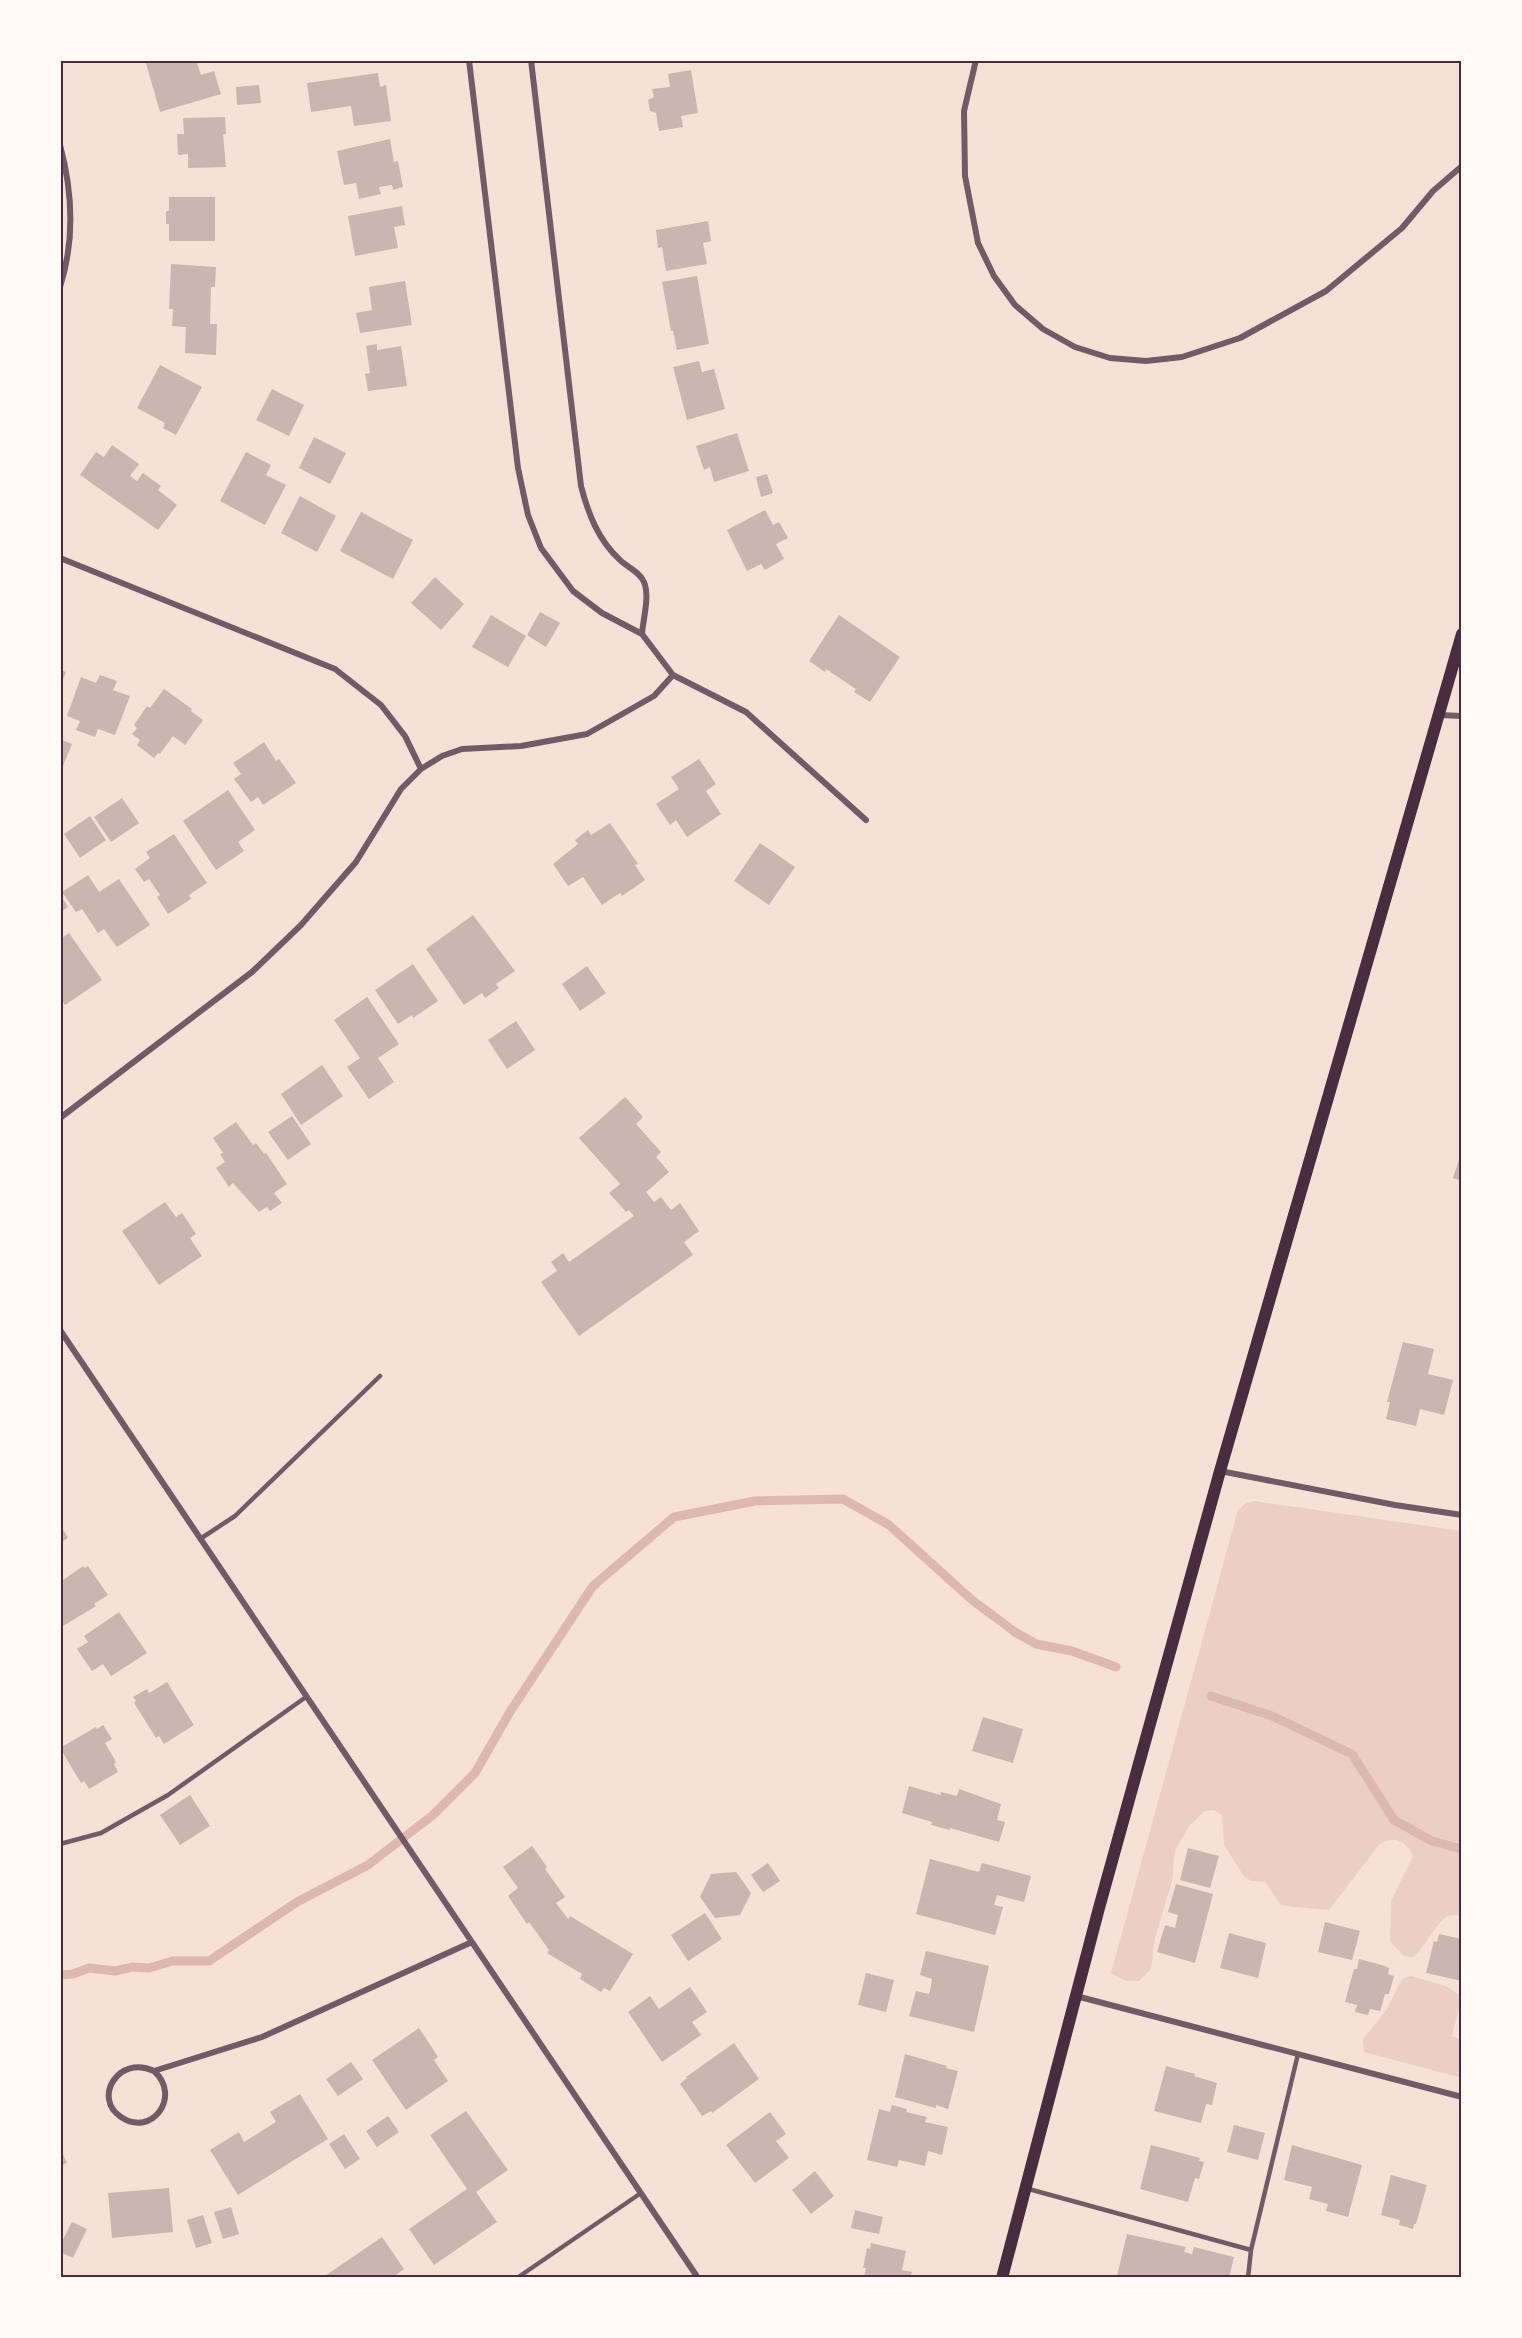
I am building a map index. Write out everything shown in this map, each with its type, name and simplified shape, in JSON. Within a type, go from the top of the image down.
[{"type":"main road","points":[[1002,2278],[1076,1996],[1220,1472],[1462,634]]},
{"type":"street","points":[[469,60],[518,468],[528,515],[541,548],[573,591],[602,613],[642,634],[673,675],[746,712],[866,820]]},
{"type":"street","points":[[531,60],[581,486],[588,513],[602,538],[620,560],[637,573],[644,582],[646,596],[642,634]]},
{"type":"street","points":[[976,60],[964,111],[965,176],[978,243],[994,276],[1015,305],[1043,329],[1075,347],[1110,358],[1146,362],[1182,357],[1240,338],[1317,297],[1402,228],[1433,191],[1462,165]]},
{"type":"street","points":[[60,145],[67,169],[72,215],[68,262],[60,287]]},
{"type":"street","points":[[60,558],[335,669],[381,705],[405,736],[421,769]]},
{"type":"street","points":[[60,1118],[252,972],[301,925],[356,862],[401,789],[421,769],[442,756],[462,749],[521,746],[587,734],[654,696],[673,675]]},
{"type":"street","points":[[1439,715],[1462,717]]},
{"type":"street","points":[[60,1330],[698,2278]]},
{"type":"street","points":[[1220,1472],[1395,1505],[1462,1515]]},
{"type":"street","points":[[154,2072],[159,2076],[165,2088],[165,2097],[158,2114],[143,2122],[133,2122],[121,2117],[111,2104],[109,2092],[116,2076],[123,2070],[135,2066],[145,2067],[154,2072],[262,2037],[472,1942]]},
{"type":"street","points":[[1076,1996],[1462,2097]]},
{"type":"lane","points":[[200,1539],[235,1516],[381,1376]]},
{"type":"lane","points":[[60,1844],[101,1833],[168,1795],[306,1697]]},
{"type":"lane","points":[[1248,2278],[1251,2250],[1298,2054]]},
{"type":"lane","points":[[1025,2188],[1251,2250]]},
{"type":"lane","points":[[517,2278],[640,2193]]},
{"type":"shaded area","points":[[1255,1501],[1462,1531],[1462,1919],[1457,1915],[1444,1919],[1414,1957],[1404,1956],[1390,1941],[1391,1901],[1413,1856],[1403,1843],[1394,1840],[1379,1845],[1329,1910],[1281,1905],[1265,1882],[1251,1881],[1243,1875],[1224,1845],[1222,1815],[1214,1810],[1205,1811],[1190,1825],[1175,1850],[1172,1881],[1155,1938],[1151,1969],[1139,1981],[1126,1981],[1111,1973],[1238,1510],[1246,1503]]},
{"type":"shaded area","points":[[1411,1976],[1446,1986],[1462,1997],[1452,2036],[1462,2040],[1462,2078],[1364,2052],[1363,2039],[1387,2009],[1402,1979]]},
{"type":"building","points":[[145,60],[196,60],[201,75],[214,71],[221,94],[160,112]]},
{"type":"building","points":[[691,70],[698,113],[681,116],[683,127],[659,131],[656,113],[650,111],[648,100],[654,97],[652,89],[670,87],[668,74]]},
{"type":"building","points":[[378,73],[380,87],[386,85],[391,121],[354,126],[351,106],[311,112],[307,83]]},
{"type":"building","points":[[259,85],[261,103],[237,105],[236,87]]},
{"type":"building","points":[[225,117],[226,134],[223,134],[226,167],[188,168],[188,154],[178,155],[177,134],[184,134],[183,118]]},
{"type":"building","points":[[390,139],[394,162],[398,161],[403,187],[393,190],[392,185],[379,187],[381,194],[359,199],[356,183],[344,185],[337,151]]},
{"type":"building","points":[[169,197],[215,197],[215,241],[169,241],[166,211],[169,211]]},
{"type":"building","points":[[402,206],[405,225],[394,227],[398,248],[355,256],[348,216]]},
{"type":"building","points":[[708,221],[711,241],[703,243],[707,264],[666,271],[662,247],[658,248],[656,230]]},
{"type":"building","points":[[171,264],[216,267],[215,287],[211,287],[210,324],[217,324],[216,355],[185,353],[186,327],[172,326],[173,309],[169,309]]},
{"type":"building","points":[[697,276],[709,344],[677,350],[662,282]]},
{"type":"building","points":[[405,281],[412,325],[360,333],[356,313],[372,310],[369,287]]},
{"type":"building","points":[[377,344],[377,350],[401,346],[407,386],[368,391],[365,374],[370,373],[366,346]]},
{"type":"building","points":[[699,361],[702,372],[714,369],[725,409],[687,420],[673,367]]},
{"type":"building","points":[[160,365],[202,387],[176,435],[163,428],[165,423],[137,408]]},
{"type":"building","points":[[272,389],[304,405],[289,436],[256,420]]},
{"type":"building","points":[[737,433],[749,471],[714,482],[710,467],[704,470],[696,446]]},
{"type":"building","points":[[314,437],[346,453],[330,484],[299,468]]},
{"type":"building","points":[[112,445],[139,464],[130,476],[137,481],[143,473],[161,486],[158,490],[177,505],[158,530],[80,475],[96,452],[104,457]]},
{"type":"building","points":[[246,452],[271,465],[266,475],[286,485],[265,525],[220,501]]},
{"type":"building","points":[[767,474],[773,493],[761,497],[756,477]]},
{"type":"building","points":[[300,496],[336,516],[317,552],[281,533]]},
{"type":"building","points":[[765,510],[773,525],[779,522],[788,538],[776,544],[784,559],[765,570],[761,564],[747,571],[727,530]]},
{"type":"building","points":[[361,512],[413,540],[393,579],[340,551]]},
{"type":"building","points":[[435,577],[464,604],[441,630],[411,603]]},
{"type":"building","points":[[540,612],[560,623],[546,647],[527,635]]},
{"type":"building","points":[[491,615],[526,636],[508,667],[472,647]]},
{"type":"building","points":[[839,615],[900,657],[870,702],[854,692],[856,689],[826,669],[825,672],[809,661]]},
{"type":"building","points":[[60,670],[66,672],[60,686]]},
{"type":"building","points":[[100,675],[117,681],[113,690],[130,696],[115,735],[98,729],[95,737],[76,730],[80,721],[67,716],[81,677],[96,683]]},
{"type":"building","points":[[164,689],[203,720],[185,745],[173,736],[160,754],[158,753],[154,758],[137,745],[140,740],[132,734],[137,728],[134,725],[147,706],[150,708]]},
{"type":"building","points":[[60,739],[72,744],[60,773]]},
{"type":"building","points":[[264,742],[276,761],[279,759],[296,783],[263,805],[258,797],[251,802],[234,779],[241,774],[233,763]]},
{"type":"building","points":[[699,759],[716,784],[706,791],[721,814],[687,837],[676,820],[670,825],[656,804],[679,789],[671,777]]},
{"type":"building","points":[[228,790],[255,830],[238,842],[244,851],[216,870],[183,821]]},
{"type":"building","points":[[122,798],[139,823],[111,842],[94,817]]},
{"type":"building","points":[[90,816],[106,840],[80,858],[64,834]]},
{"type":"building","points":[[610,823],[638,864],[635,865],[645,880],[622,896],[620,893],[602,905],[583,877],[568,886],[553,864],[578,844],[575,840],[588,830],[591,835]]},
{"type":"building","points":[[174,834],[207,883],[189,895],[191,899],[168,914],[157,897],[160,895],[149,879],[144,882],[135,869],[150,858],[146,852]]},
{"type":"building","points":[[760,843],[795,867],[769,905],[734,881]]},
{"type":"building","points":[[88,875],[99,892],[119,879],[150,925],[117,947],[104,929],[98,933],[82,909],[76,912],[62,892]]},
{"type":"building","points":[[60,894],[68,907],[60,912]]},
{"type":"building","points":[[473,915],[515,971],[496,984],[499,988],[485,998],[482,993],[464,1005],[426,949]]},
{"type":"building","points":[[69,933],[102,980],[65,1005],[60,998],[60,939]]},
{"type":"building","points":[[413,964],[438,1001],[413,1018],[412,1015],[398,1024],[375,990]]},
{"type":"building","points":[[587,966],[606,993],[580,1011],[562,984]]},
{"type":"building","points":[[367,997],[399,1044],[378,1058],[394,1082],[369,1099],[347,1067],[360,1058],[334,1020]]},
{"type":"building","points":[[516,1021],[535,1050],[507,1069],[488,1040]]},
{"type":"building","points":[[322,1065],[343,1096],[301,1125],[281,1094]]},
{"type":"building","points":[[625,1097],[643,1117],[636,1124],[661,1152],[656,1157],[669,1172],[646,1192],[654,1202],[661,1197],[671,1210],[680,1203],[699,1231],[684,1242],[693,1255],[579,1336],[541,1282],[557,1271],[551,1262],[563,1253],[569,1262],[634,1216],[629,1210],[626,1212],[609,1193],[620,1184],[579,1138]]},
{"type":"building","points":[[292,1116],[311,1144],[288,1160],[268,1132]]},
{"type":"building","points":[[236,1122],[253,1145],[256,1143],[264,1154],[266,1153],[287,1184],[274,1193],[282,1203],[270,1211],[267,1207],[259,1212],[233,1183],[229,1187],[216,1168],[225,1162],[220,1154],[223,1153],[213,1138]]},
{"type":"building","points":[[1462,1150],[1462,1181],[1453,1178]]},
{"type":"building","points":[[165,1202],[176,1217],[182,1213],[196,1234],[190,1238],[202,1256],[159,1285],[122,1231]]},
{"type":"building","points":[[1403,1342],[1434,1349],[1428,1374],[1453,1380],[1444,1415],[1420,1409],[1416,1426],[1386,1419],[1390,1402],[1387,1402]]},
{"type":"building","points":[[60,1525],[68,1538],[60,1543]]},
{"type":"building","points":[[83,1566],[85,1568],[88,1566],[108,1595],[94,1604],[96,1606],[60,1628],[60,1582]]},
{"type":"building","points":[[119,1612],[147,1653],[111,1676],[103,1664],[92,1671],[77,1649],[88,1642],[84,1636]]},
{"type":"building","points":[[167,1682],[194,1725],[164,1744],[159,1736],[156,1738],[134,1703],[136,1701],[133,1697],[147,1689],[149,1693]]},
{"type":"building","points":[[983,1717],[1023,1729],[1013,1763],[972,1751]]},
{"type":"building","points":[[103,1725],[112,1739],[105,1743],[116,1762],[114,1764],[118,1772],[89,1789],[84,1781],[81,1783],[60,1748]]},
{"type":"building","points":[[909,1786],[940,1795],[941,1792],[957,1796],[959,1789],[1001,1804],[997,1820],[1005,1822],[999,1842],[931,1825],[932,1822],[902,1813]]},
{"type":"building","points":[[190,1795],[210,1826],[180,1845],[160,1815]]},
{"type":"building","points":[[532,1846],[565,1897],[556,1903],[568,1919],[570,1916],[633,1954],[610,1991],[604,1988],[601,1992],[580,1979],[582,1974],[547,1953],[549,1950],[508,1896],[518,1888],[503,1867]]},
{"type":"building","points":[[1188,1848],[1219,1856],[1210,1888],[1180,1880]]},
{"type":"building","points":[[930,1859],[979,1872],[982,1863],[1031,1876],[1024,1902],[997,1895],[994,1905],[1003,1907],[995,1935],[916,1914]]},
{"type":"building","points":[[768,1863],[780,1881],[763,1892],[751,1875]]},
{"type":"building","points":[[736,1872],[751,1893],[740,1915],[715,1918],[700,1897],[711,1874]]},
{"type":"building","points":[[1176,1884],[1213,1894],[1195,1963],[1157,1952],[1165,1925],[1175,1928],[1178,1915],[1168,1912]]},
{"type":"building","points":[[705,1913],[722,1939],[688,1961],[671,1935]]},
{"type":"building","points":[[1325,1922],[1360,1931],[1352,1960],[1318,1952]]},
{"type":"building","points":[[1229,1933],[1266,1943],[1258,1978],[1220,1968]]},
{"type":"building","points":[[1439,1934],[1462,1939],[1462,1981],[1426,1973],[1434,1941],[1437,1942]]},
{"type":"building","points":[[926,1951],[989,1966],[974,2032],[909,2016],[916,1991],[929,1994],[932,1979],[920,1975]]},
{"type":"building","points":[[1359,1959],[1385,1966],[1389,1968],[1388,1974],[1394,1976],[1389,1994],[1385,1994],[1380,2011],[1370,2009],[1368,2015],[1355,2012],[1357,2005],[1345,2002]]},
{"type":"building","points":[[866,1973],[894,1980],[886,2012],[858,2005]]},
{"type":"building","points":[[690,1987],[707,2012],[692,2022],[701,2035],[662,2062],[628,2012],[650,1996],[659,2009]]},
{"type":"building","points":[[419,2028],[438,2057],[434,2060],[448,2081],[406,2110],[372,2060]]},
{"type":"building","points":[[734,2043],[759,2079],[712,2113],[711,2111],[702,2116],[680,2084],[686,2077]]},
{"type":"building","points":[[905,2054],[958,2071],[948,2109],[895,2097]]},
{"type":"building","points":[[351,2062],[363,2079],[338,2096],[326,2079]]},
{"type":"building","points":[[1166,2066],[1217,2083],[1212,2105],[1206,2104],[1201,2123],[1154,2111]]},
{"type":"building","points":[[300,2094],[328,2139],[238,2195],[210,2150],[239,2132],[244,2142],[276,2122],[270,2112]]},
{"type":"building","points":[[892,2105],[907,2109],[906,2112],[927,2117],[925,2122],[948,2127],[942,2155],[928,2151],[925,2166],[899,2160],[897,2167],[867,2160],[879,2109],[890,2112]]},
{"type":"building","points":[[466,2111],[508,2170],[476,2192],[497,2222],[434,2265],[409,2229],[467,2189],[430,2135]]},
{"type":"building","points":[[770,2112],[786,2134],[776,2141],[789,2158],[755,2183],[726,2145]]},
{"type":"building","points":[[388,2116],[399,2132],[377,2147],[366,2131]]},
{"type":"building","points":[[1234,2125],[1265,2133],[1258,2160],[1227,2152]]},
{"type":"building","points":[[344,2134],[360,2159],[345,2169],[329,2144]]},
{"type":"building","points":[[1151,2145],[1200,2158],[1199,2161],[1204,2162],[1199,2179],[1195,2178],[1188,2202],[1140,2189]]},
{"type":"building","points":[[1292,2145],[1362,2165],[1348,2217],[1326,2211],[1328,2204],[1309,2199],[1312,2187],[1284,2180]]},
{"type":"building","points":[[60,2148],[67,2163],[60,2166]]},
{"type":"building","points":[[815,2171],[834,2196],[811,2214],[792,2190]]},
{"type":"building","points":[[1391,2175],[1427,2185],[1413,2229],[1399,2225],[1400,2220],[1381,2215]]},
{"type":"building","points":[[169,2188],[173,2232],[112,2238],[108,2193]]},
{"type":"building","points":[[231,2207],[239,2234],[223,2239],[214,2212]]},
{"type":"building","points":[[855,2210],[883,2217],[879,2234],[851,2228]]},
{"type":"building","points":[[203,2215],[212,2243],[196,2248],[187,2220]]},
{"type":"building","points":[[72,2222],[87,2229],[73,2258],[60,2252],[60,2245]]},
{"type":"building","points":[[1127,2234],[1186,2247],[1184,2252],[1192,2254],[1194,2247],[1234,2257],[1229,2278],[1124,2278],[1117,2276]]},
{"type":"building","points":[[382,2237],[404,2269],[392,2278],[322,2278]]},
{"type":"building","points":[[871,2243],[906,2251],[902,2270],[912,2272],[910,2278],[864,2278],[866,2268],[863,2268],[867,2248],[870,2249]]},
{"type":"waterway","points":[[60,1975],[73,1974],[89,1968],[115,1971],[133,1967],[149,1968],[173,1961],[209,1961],[297,1902],[368,1865],[433,1815],[475,1773],[511,1710],[593,1586],[674,1517],[755,1501],[843,1499],[889,1525],[972,1600],[1015,1632],[1036,1644],[1072,1651],[1116,1667]]},
{"type":"waterway","points":[[1211,1696],[1272,1716],[1352,1754],[1394,1820],[1432,1841],[1462,1849]]}]
